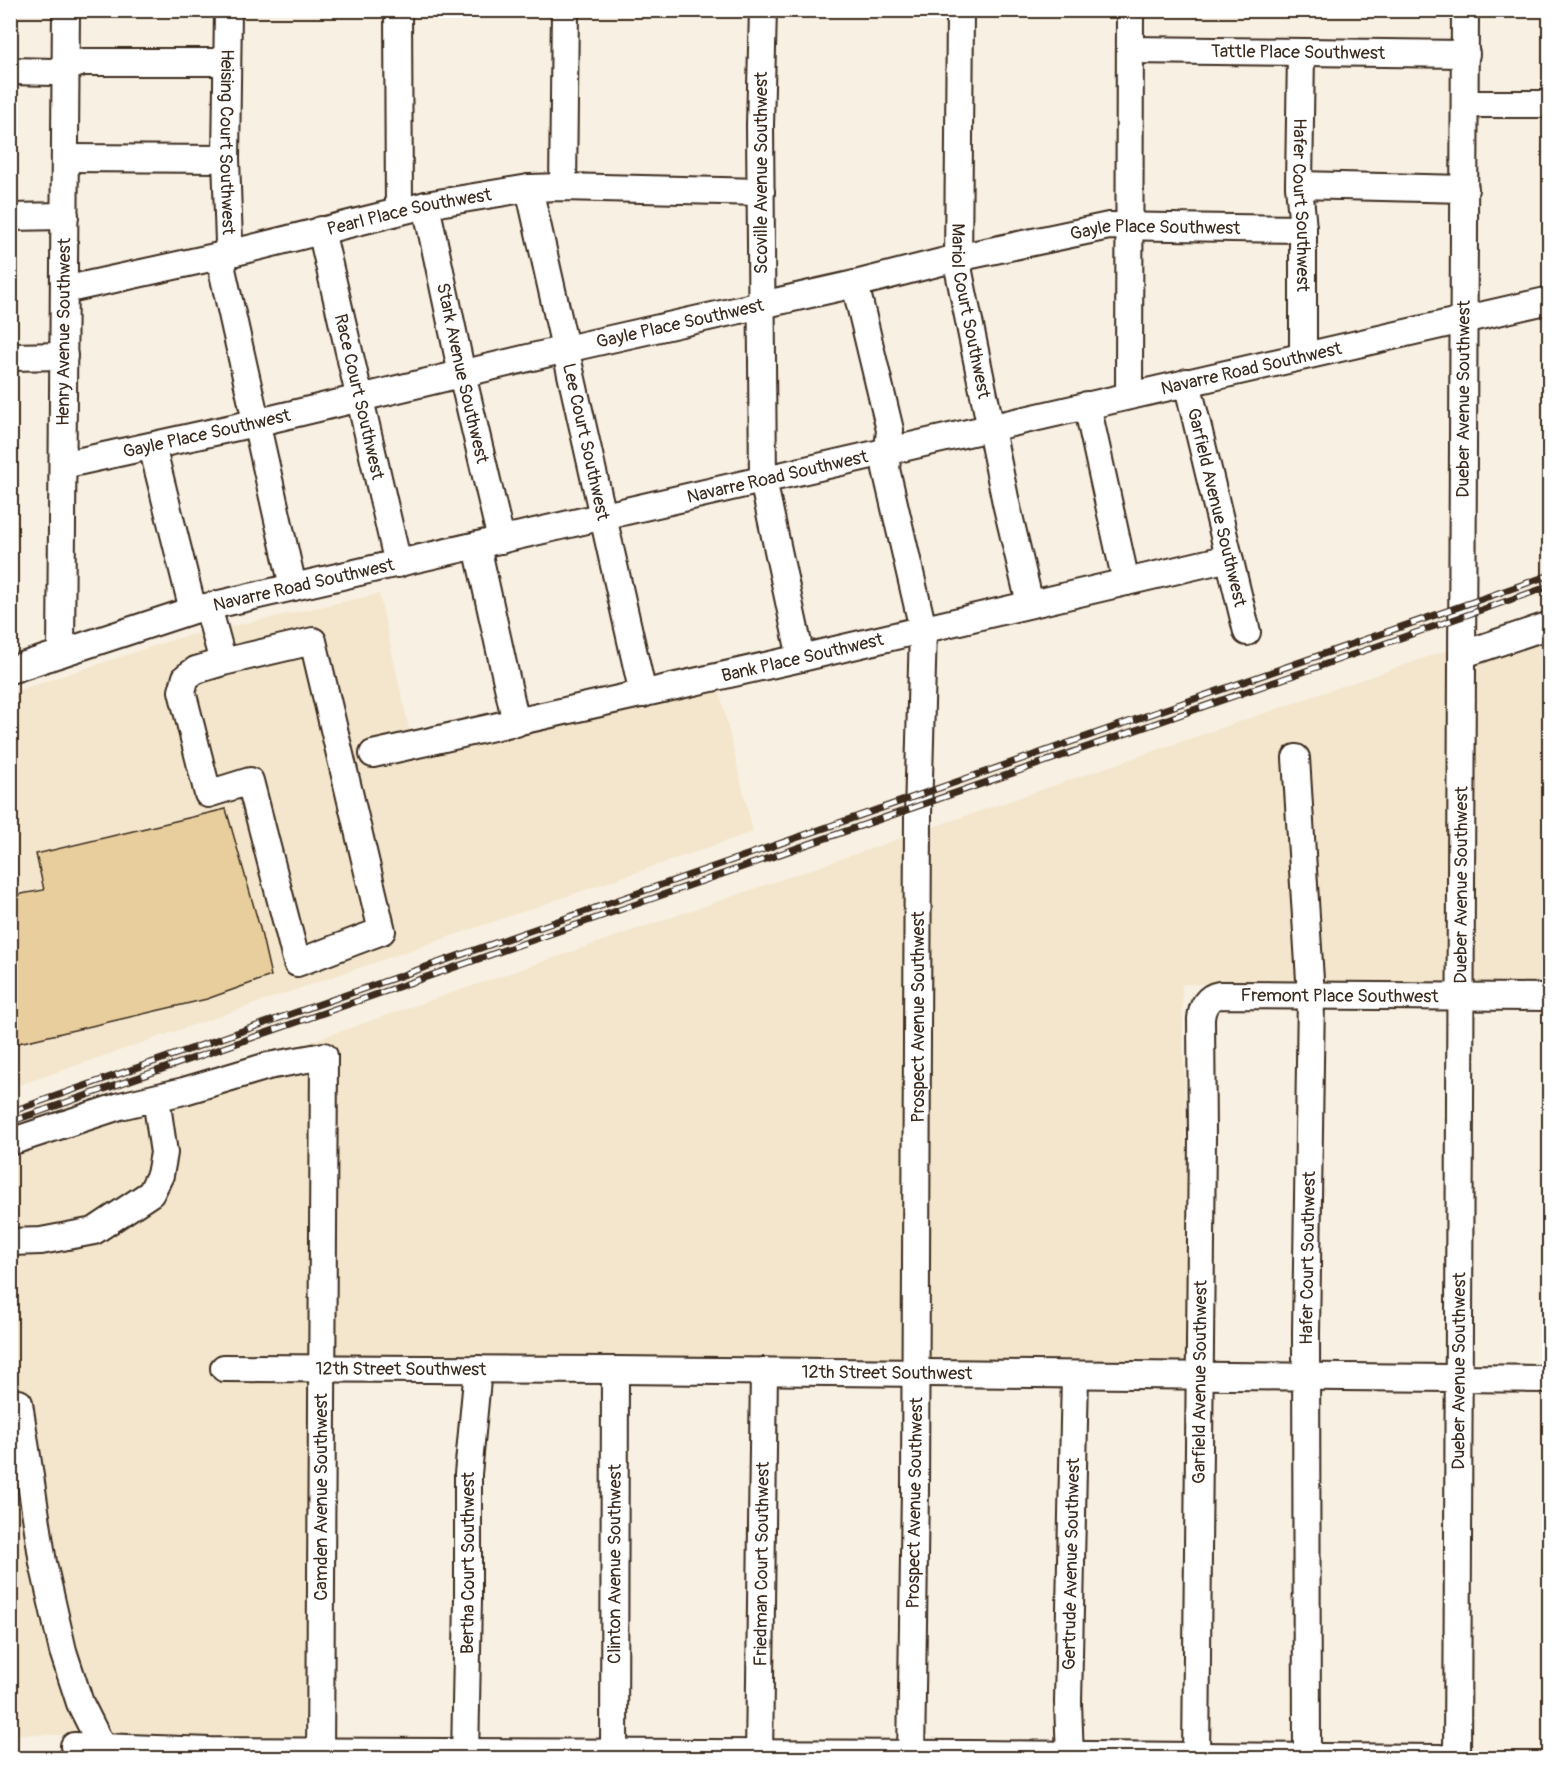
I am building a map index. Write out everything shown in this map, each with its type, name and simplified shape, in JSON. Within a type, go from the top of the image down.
[{"type":"street","name":"Henry Avenue Southwest","points":[[61,653],[66,10]]},
{"type":"street","name":"Heising Court Southwest","points":[[228,10],[226,159],[229,242],[222,269],[293,587]]},
{"type":"street","points":[[398,10],[399,211]]},
{"type":"street","points":[[563,187],[565,10]]},
{"type":"street","name":"Scoville Avenue Southwest","points":[[763,10],[760,306],[763,480],[801,658]]},
{"type":"street","name":"Mariol Court Southwest","points":[[960,10],[958,267],[990,427],[1030,604]]},
{"type":"street","points":[[1129,395],[1130,10]]},
{"type":"street","name":"Dueber Avenue Southwest","points":[[1458,1758],[1466,10]]},
{"type":"street","name":"Tattle Place Southwest","points":[[1130,50],[1466,54]]},
{"type":"street","name":"Hafer Court Southwest","points":[[1300,53],[1299,185],[1303,229],[1303,355]]},
{"type":"street","points":[[10,71],[54,72],[83,62],[227,62]]},
{"type":"street","points":[[1466,104],[1550,104]]},
{"type":"street","points":[[66,158],[226,159]]},
{"type":"street","points":[[1299,185],[1465,189]]},
{"type":"street","name":"Pearl Place Southwest","points":[[64,290],[224,255],[426,205],[529,188],[761,192]]},
{"type":"street","name":"Lee Court Southwest","points":[[529,188],[644,694]]},
{"type":"street","name":"Stark Avenue Southwest","points":[[426,205],[462,374],[489,543]]},
{"type":"street","points":[[10,217],[64,216]]},
{"type":"street","name":"Gayle Place Southwest","points":[[63,465],[359,399],[566,349],[855,284],[957,258],[1109,226],[1303,229]]},
{"type":"street","name":"Race Court Southwest","points":[[321,230],[398,564]]},
{"type":"street","name":"Prospect Avenue Southwest","points":[[855,284],[890,430],[886,469],[923,629],[918,827],[916,1373],[911,1756]]},
{"type":"street","name":"Navarre Road Southwest","points":[[10,670],[200,609],[1550,300]]},
{"type":"street","points":[[10,357],[64,356]]},
{"type":"street","name":"Garfield Avenue Southwest","points":[[1187,382],[1247,632]]},
{"type":"street","points":[[1087,405],[1126,582]]},
{"type":"street","points":[[152,446],[200,609],[223,662]]},
{"type":"street","points":[[489,543],[516,723]]},
{"type":"street","name":"Bank Place Southwest","points":[[373,754],[644,694],[1229,558]]},
{"type":"street","points":[[1464,654],[1550,625]]},
{"type":"street","points":[[313,641],[382,931],[297,963],[250,781],[208,794],[182,691],[186,676],[196,670],[223,662],[313,641]]},
{"type":"street","name":"Hafer Court Southwest","points":[[1296,758],[1311,996],[1307,1377],[1307,1758]]},
{"type":"street","name":"Fremont Place Southwest","points":[[1205,1004],[1214,996],[1219,995],[1550,997]]},
{"type":"street","name":"Garfield Avenue Southwest","points":[[1196,1757],[1201,1019],[1205,1004]]},
{"type":"street","name":"Camden Avenue Southwest","points":[[156,1098],[268,1066],[324,1056],[320,1755]]},
{"type":"street","points":[[10,1142],[120,1106],[156,1098],[164,1153],[160,1175],[152,1193],[94,1231],[41,1241],[10,1242]]},
{"type":"street","name":"12th Street Southwest","points":[[224,1368],[1550,1378]]},
{"type":"street","name":"Bertha Court Southwest","points":[[465,1755],[468,1474],[478,1369]]},
{"type":"street","name":"Clinton Avenue Southwest","points":[[614,1756],[615,1370]]},
{"type":"street","name":"Friedman Court Southwest","points":[[759,1756],[764,1371]]},
{"type":"street","name":"Gertrude Avenue Southwest","points":[[1070,1757],[1068,1702],[1075,1375]]},
{"type":"street","points":[[19,1403],[43,1563],[63,1651],[80,1703],[102,1747]]},
{"type":"street","points":[[74,1746],[320,1755],[1440,1758]]},
{"type":"shaded area","points":[[379,594],[415,756],[719,689],[753,832],[11,1088],[10,693],[178,638]]},
{"type":"shaded area","points":[[1549,615],[1549,988],[1182,984],[1191,1366],[311,1360],[304,1741],[11,1734],[10,1145]]},
{"type":"building","points":[[226,809],[260,928],[271,976],[207,999],[10,1045],[10,896],[44,890],[36,854]]},
{"type":"railway","points":[[10,1112],[1550,575]]},
{"type":"railway","points":[[10,1122],[1550,586]]}]
